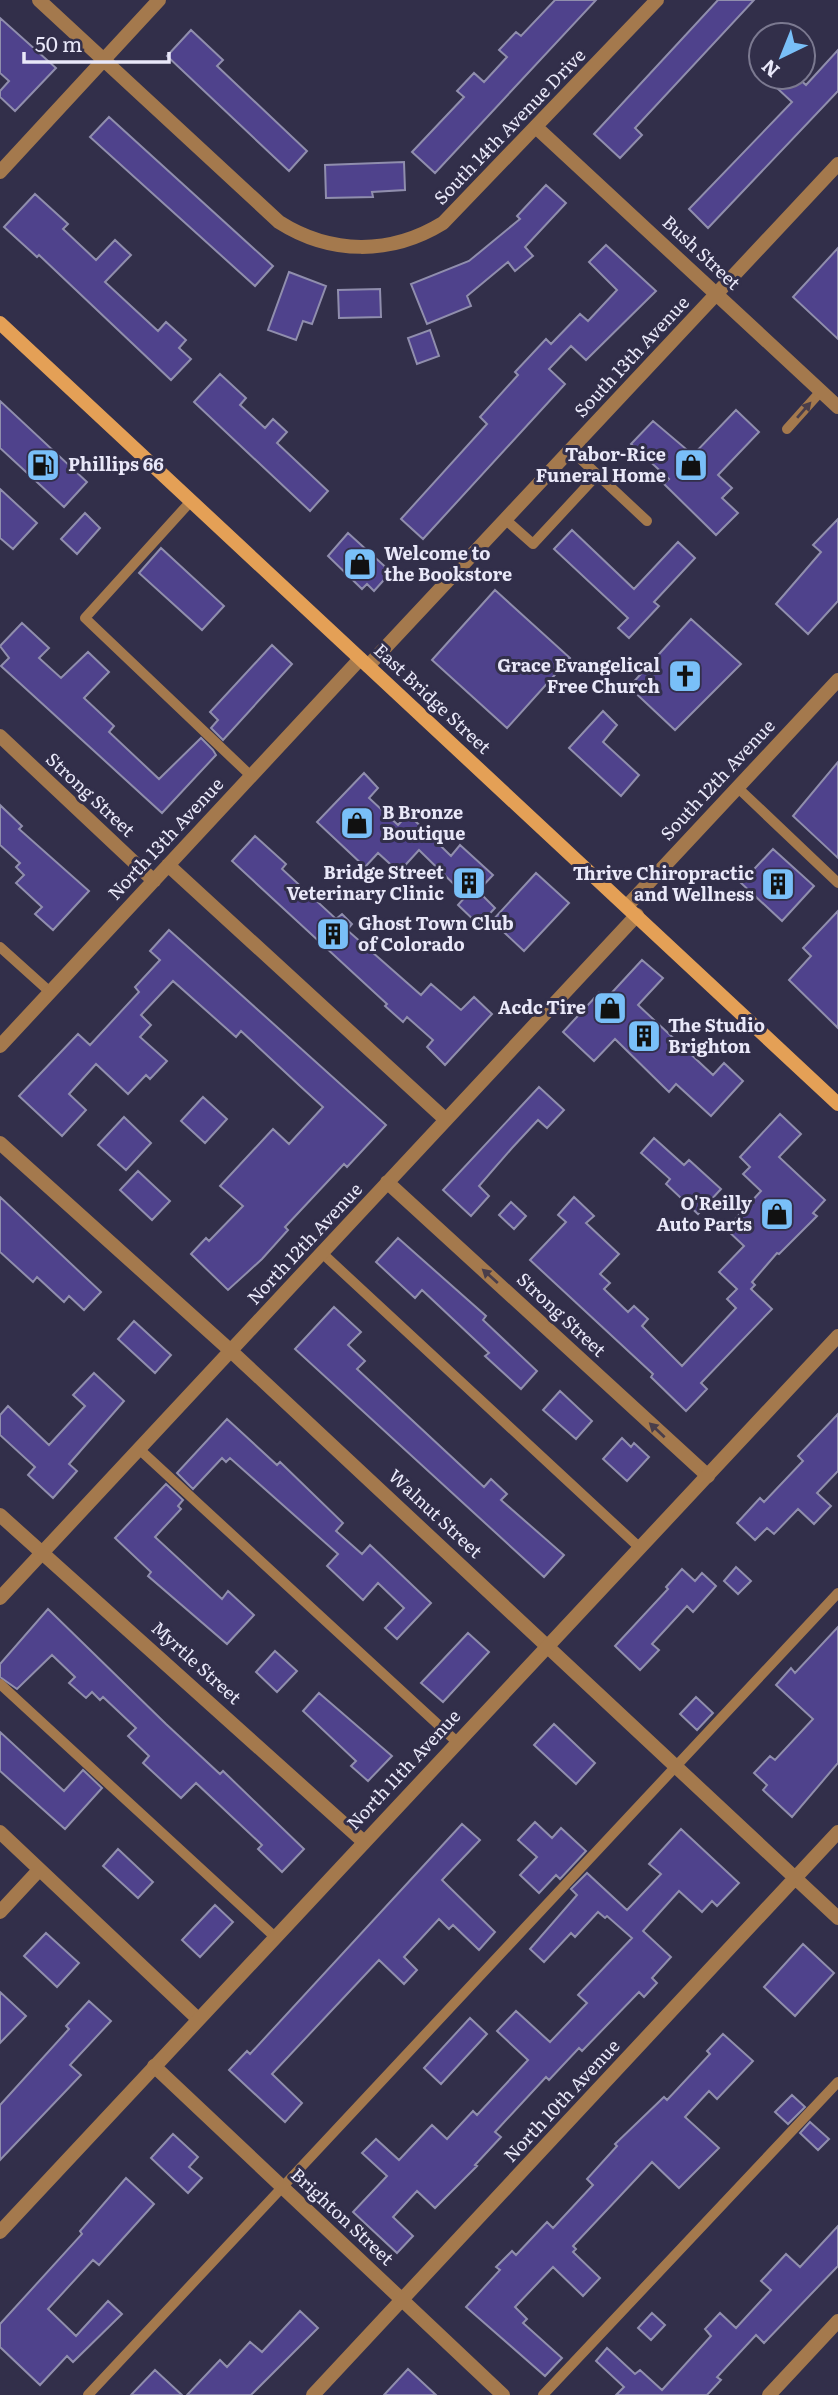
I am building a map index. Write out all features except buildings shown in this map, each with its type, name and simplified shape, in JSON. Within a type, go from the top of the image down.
[{"type":"main road","name":"East Bridge Street","points":[[0,323],[838,1104]]},
{"type":"street","name":"South 14th Avenue Drive","points":[[38,0],[279,222],[327,244],[388,246],[427,233],[443,223],[657,0]]},
{"type":"street","points":[[0,172],[159,0]]},
{"type":"street","name":"Bush Street","points":[[537,128],[838,407]]},
{"type":"street","name":"South 13th Avenue","points":[[364,663],[506,520],[838,164]]},
{"type":"street","name":"North 13th Avenue","points":[[0,1046],[251,776],[364,663]]},
{"type":"street","name":"South 12th Avenue","points":[[632,910],[737,788],[838,680]]},
{"type":"street","name":"Strong Street","points":[[0,737],[153,881]]},
{"type":"street","points":[[167,865],[445,1119]]},
{"type":"street","name":"North 12th Avenue","points":[[0,1598],[232,1352],[632,910]]},
{"type":"street","name":"Walnut Street","points":[[0,1143],[232,1352],[838,1918]]},
{"type":"street","name":"Strong Street","points":[[387,1182],[708,1476]]},
{"type":"street","name":"North 11th Avenue","points":[[0,2232],[838,1336]]},
{"type":"street","name":"Myrtle Street","points":[[0,1515],[44,1551],[364,1842]]},
{"type":"street","points":[[0,1832],[198,2019]]},
{"type":"street","name":"North 10th Avenue","points":[[313,2395],[838,1832]]},
{"type":"street","points":[[0,1912],[39,1870]]},
{"type":"street","name":"Brighton Street","points":[[154,2066],[503,2395]]},
{"type":"street","points":[[769,2395],[838,2321]]},
{"type":"lane","points":[[787,429],[821,391]]},
{"type":"lane","points":[[572,450],[647,521]]},
{"type":"lane","points":[[506,520],[533,544],[597,475]]},
{"type":"lane","points":[[191,501],[85,618],[251,776]]},
{"type":"lane","points":[[737,788],[838,883]]},
{"type":"lane","points":[[0,947],[50,992]]},
{"type":"lane","points":[[322,1253],[640,1548]]},
{"type":"lane","points":[[139,1449],[457,1742]]},
{"type":"lane","points":[[88,2395],[838,1593]]},
{"type":"lane","points":[[0,1684],[275,1937]]},
{"type":"lane","points":[[543,2395],[838,2082]]},
{"type":"place","name":"Phillips 66","points":[[43,465]]},
{"type":"place","name":"Tabor-Rice Funeral Home","points":[[691,465]]},
{"type":"place","name":"Welcome to the Bookstore","points":[[360,564]]},
{"type":"place","name":"Grace Evangelical Free Church","points":[[685,676]]},
{"type":"place","name":"B Bronze Boutique","points":[[357,823]]},
{"type":"place","name":"Bridge Street Veterinary Clinic","points":[[469,883]]},
{"type":"place","name":"Thrive Chiropractic and Wellness","points":[[778,884]]},
{"type":"place","name":"Ghost Town Club of Colorado","points":[[333,934]]},
{"type":"place","name":"Acdc Tire","points":[[610,1008]]},
{"type":"place","name":"The Studio Brighton","points":[[644,1036]]},
{"type":"place","name":"O'Reilly Auto Parts","points":[[777,1214]]}]
